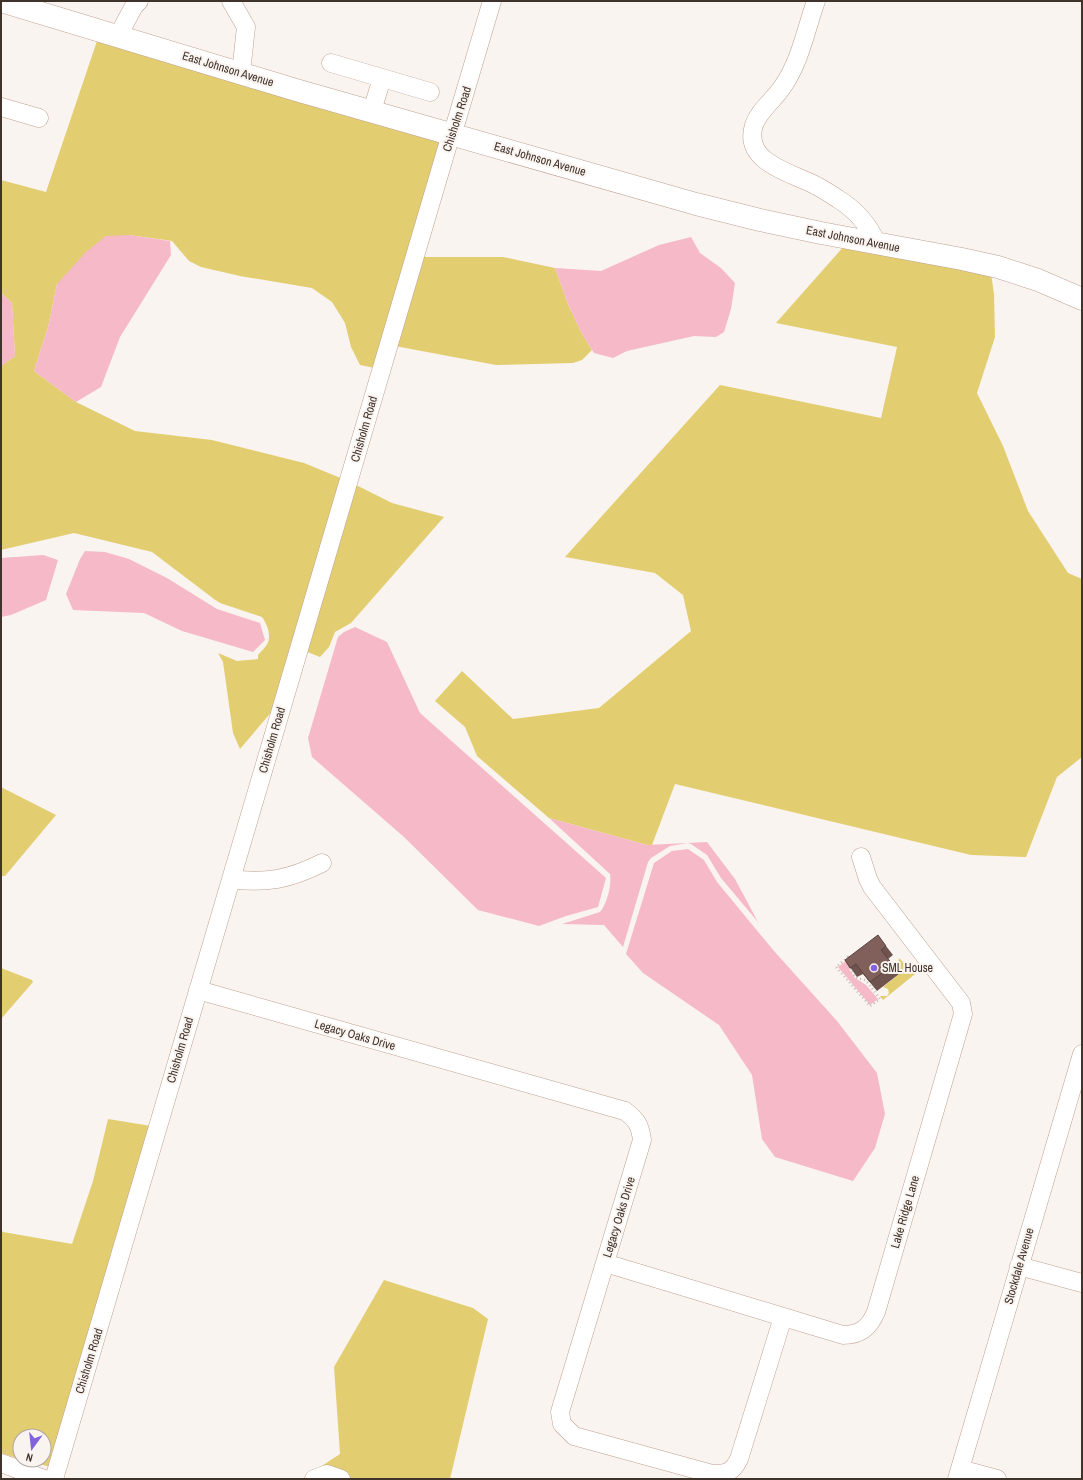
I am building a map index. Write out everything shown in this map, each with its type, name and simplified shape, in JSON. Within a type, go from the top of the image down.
[{"type":"main road","name":"East Johnson Avenue","points":[[13,3],[241,73],[696,204],[821,234],[962,259],[998,267],[1038,280],[1082,299]]},
{"type":"street","points":[[118,36],[134,6],[139,1]]},
{"type":"street","points":[[231,1],[246,27],[241,73]]},
{"type":"street","name":"Chisholm Road","points":[[54,1479],[451,134],[454,129],[492,1]]},
{"type":"street","points":[[816,1],[794,68],[783,86],[754,124],[752,136],[754,146],[760,156],[767,162],[817,186],[839,199],[866,223],[878,244]]},
{"type":"street","points":[[331,63],[430,92]]},
{"type":"street","points":[[372,111],[382,78]]},
{"type":"street","points":[[1,107],[39,118]]},
{"type":"street","name":"Lake Ridge Lane","points":[[605,1263],[843,1335],[853,1335],[872,1322],[963,1014],[961,1003],[872,887],[861,857]]},
{"type":"street","points":[[231,878],[256,881],[289,877],[304,872],[322,863]]},
{"type":"street","name":"Legacy Oaks Drive","points":[[198,990],[625,1111],[634,1118],[640,1128],[642,1140],[560,1412],[562,1424],[574,1436],[712,1474],[726,1474],[736,1466],[739,1459],[783,1317]]},
{"type":"street","name":"Stockdale Avenue","points":[[958,1474],[1081,1061]]},
{"type":"street","points":[[1019,1266],[1082,1283]]},
{"type":"street","points":[[1,1463],[44,1479]]},
{"type":"street","points":[[314,1479],[327,1474],[341,1479]]},
{"type":"street","points":[[958,1474],[997,1479]]},
{"type":"path","points":[[858,970],[848,957],[836,967],[870,1006],[880,999],[862,976]]},
{"type":"path","points":[[859,962],[850,969],[856,978],[865,980]]},
{"type":"shaded area","points":[[98,38],[443,140],[375,368],[360,365],[351,347],[345,323],[332,302],[312,288],[240,276],[201,267],[189,261],[172,241],[129,235],[57,284],[48,327],[34,371],[76,402],[135,431],[212,440],[304,463],[343,479],[274,709],[240,749],[233,733],[223,662],[218,653],[237,661],[258,659],[258,655],[269,641],[268,629],[262,617],[220,603],[152,552],[74,533],[1,550],[1,366],[15,356],[12,303],[1,293],[1,180],[46,192]]},
{"type":"shaded area","points":[[129,235],[170,241],[171,255],[120,337],[101,387],[76,402],[34,371],[48,327],[57,284],[86,252],[106,236]]},
{"type":"shaded area","points":[[691,237],[700,253],[721,268],[735,283],[731,309],[724,332],[716,337],[694,336],[627,351],[613,358],[594,353],[581,332],[568,304],[555,268],[601,271],[659,245]]},
{"type":"shaded area","points":[[845,245],[991,273],[994,294],[995,337],[977,393],[1003,446],[1028,511],[1068,573],[1082,579],[1082,757],[1057,777],[1026,857],[971,855],[675,784],[652,845],[647,845],[549,818],[477,756],[465,727],[435,701],[462,671],[513,719],[599,708],[691,631],[683,595],[655,573],[565,557],[720,385],[881,418],[897,347],[776,323]]},
{"type":"shaded area","points":[[421,257],[503,257],[555,268],[568,304],[581,332],[592,350],[582,360],[573,363],[496,365],[395,346]]},
{"type":"shaded area","points":[[1,293],[12,303],[15,356],[1,366]]},
{"type":"shaded area","points":[[354,484],[392,503],[444,517],[351,623],[335,632],[329,647],[320,657],[305,651]]},
{"type":"shaded area","points":[[85,551],[105,552],[129,559],[167,578],[217,609],[260,623],[265,640],[253,652],[182,631],[144,613],[73,610],[66,594],[80,559]]},
{"type":"shaded area","points":[[43,555],[58,560],[46,600],[11,615],[1,617],[1,558]]},
{"type":"shaded area","points":[[355,627],[387,642],[420,713],[606,878],[598,907],[566,916],[539,926],[478,910],[404,837],[312,757],[308,738],[338,637],[344,632]]},
{"type":"shaded area","points":[[1,787],[56,815],[5,876],[1,876]]},
{"type":"shaded area","points":[[549,818],[647,845],[707,842],[735,879],[758,922],[721,878],[707,855],[688,843],[670,846],[651,858],[648,862],[623,947],[604,925],[562,924],[600,912],[605,904],[608,894],[610,874]]},
{"type":"shaded area","points":[[688,849],[704,860],[717,882],[774,951],[837,1021],[877,1073],[885,1114],[875,1148],[853,1181],[775,1157],[762,1139],[752,1075],[719,1025],[643,973],[626,954],[654,863],[672,851]]},
{"type":"shaded area","points":[[899,958],[908,967],[915,963],[920,970],[883,1000],[880,996],[887,996],[889,993],[888,989],[883,987],[899,974],[894,967],[898,963]]},
{"type":"shaded area","points":[[848,959],[853,965],[849,969],[855,978],[866,985],[878,999],[870,1005],[838,967]]},
{"type":"shaded area","points":[[1,968],[32,980],[33,982],[1,1019]]},
{"type":"shaded area","points":[[108,1119],[151,1126],[52,1460],[52,1428],[12,1428],[12,1456],[1,1453],[1,1230],[3,1232],[72,1244],[93,1181]]},
{"type":"shaded area","points":[[384,1280],[473,1308],[488,1319],[450,1479],[302,1479],[340,1454],[334,1367]]},
{"type":"building","points":[[878,935],[886,946],[881,950],[893,965],[870,982],[856,964],[850,968],[845,960]]},
{"type":"place","name":"SML House","points":[[874,968]]}]
